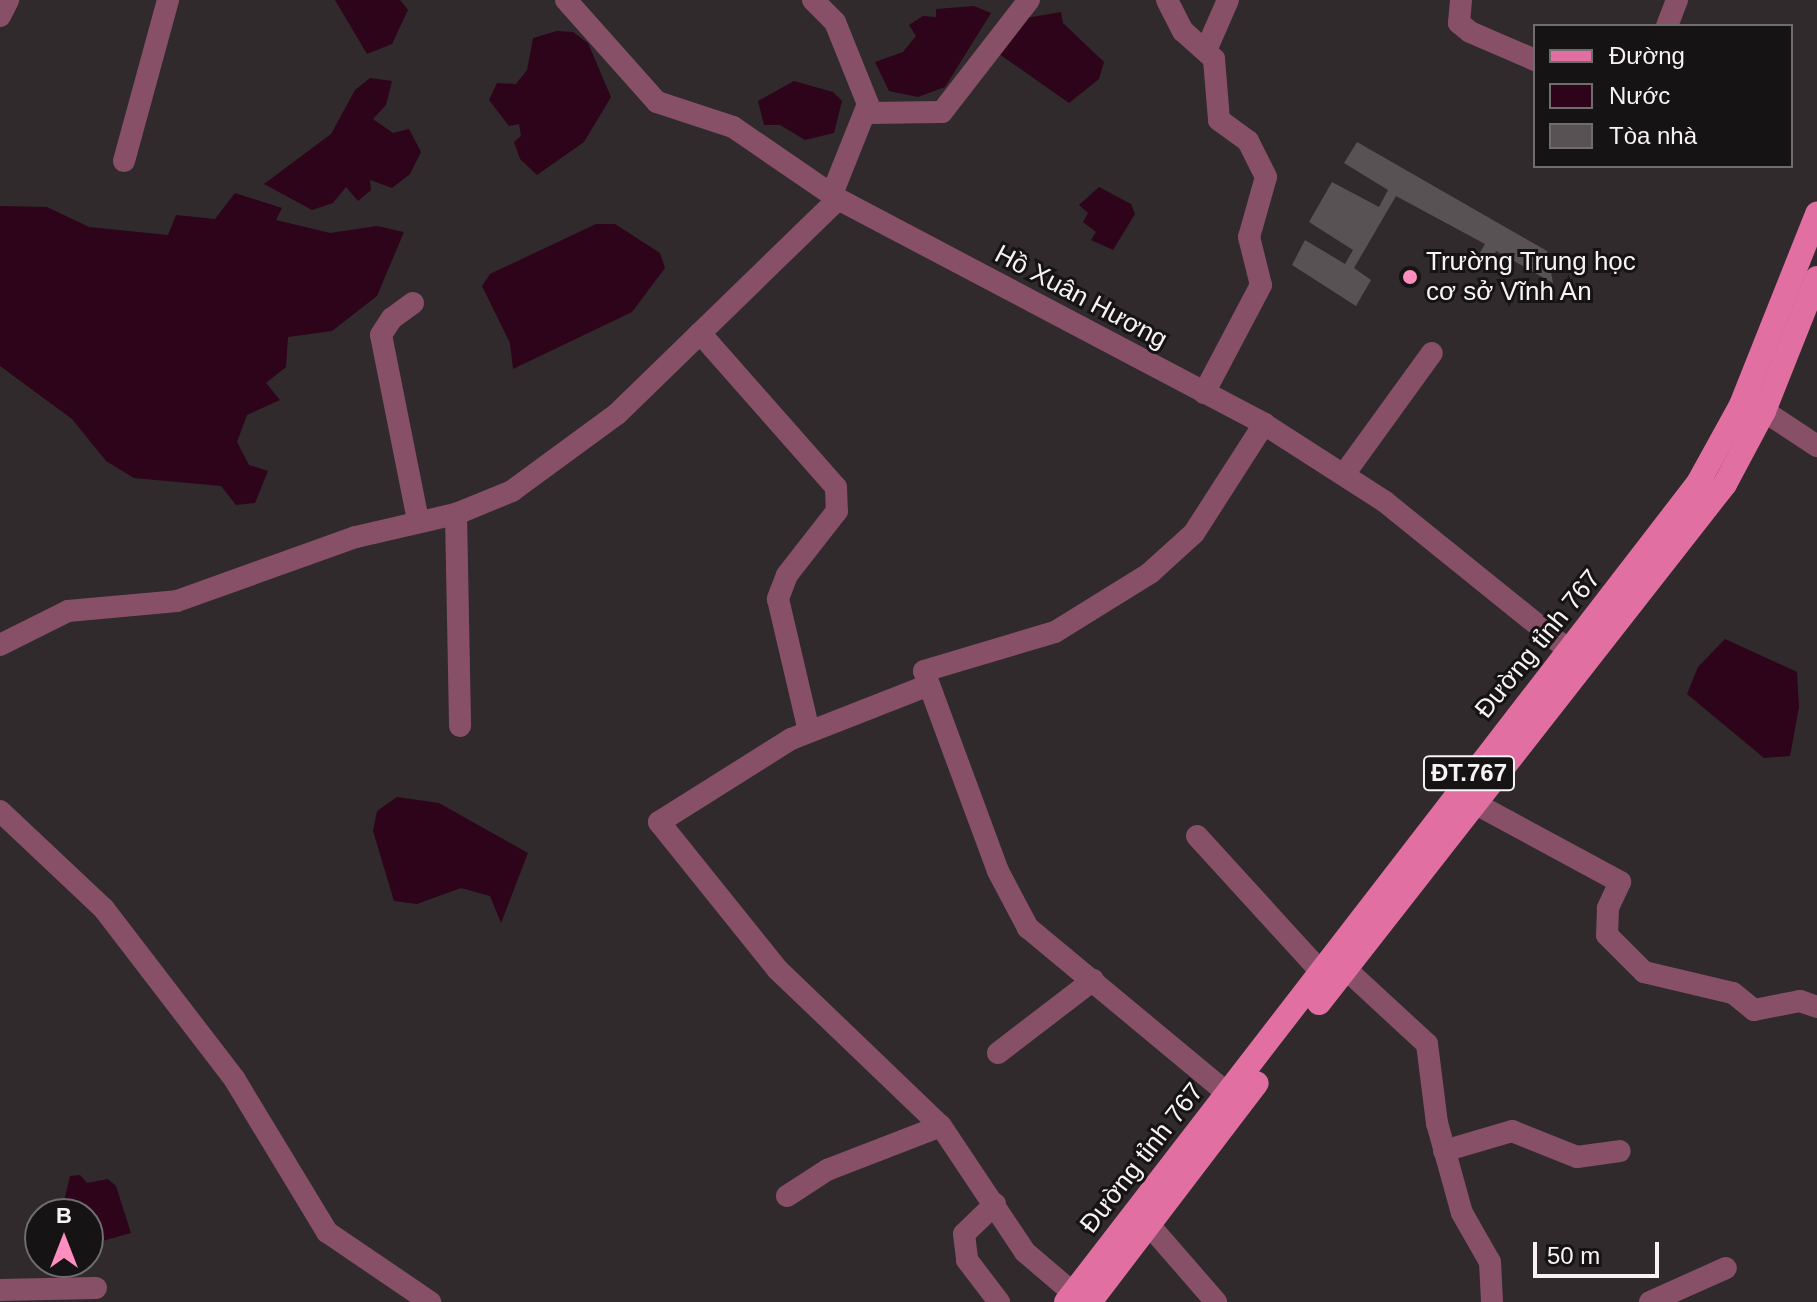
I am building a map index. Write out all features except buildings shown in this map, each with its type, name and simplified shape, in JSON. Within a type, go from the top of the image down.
[{"type":"main road","name":"Đường tỉnh 767","points":[[1077,1299],[1227,1093],[1323,974],[1369,930],[1476,804],[1579,658],[1718,452],[1815,228]]},
{"type":"main road","name":"Đường tỉnh 767","points":[[1077,1299],[1150,1226],[1349,972],[1369,930],[1468,775],[1579,658],[1725,484],[1764,411],[1817,278]]},
{"type":"street","points":[[0,16],[8,0]]},
{"type":"street","points":[[124,161],[168,0]]},
{"type":"street","name":"Hồ Xuân Hương","points":[[566,0],[657,102],[733,127],[835,196],[1264,424],[1345,473],[1579,658]]},
{"type":"street","points":[[0,645],[68,611],[177,601],[418,520],[456,514],[545,472],[617,414],[835,196],[868,113],[835,22],[813,0]]},
{"type":"street","points":[[868,113],[942,112],[1029,0]]},
{"type":"street","points":[[1167,0],[1183,31],[1207,48],[1214,59],[1219,120],[1248,141],[1267,188],[1249,237],[1261,285],[1204,393]]},
{"type":"street","points":[[1207,48],[1228,0]]},
{"type":"street","points":[[1461,0],[1459,23],[1470,32],[1533,59]]},
{"type":"street","points":[[1668,24],[1677,0]]},
{"type":"street","points":[[413,303],[381,335],[418,520]]},
{"type":"street","points":[[700,333],[836,487],[837,511],[787,575],[778,599],[809,731]]},
{"type":"street","points":[[1345,473],[1432,353]]},
{"type":"street","points":[[1764,411],[1817,446]]},
{"type":"street","points":[[1227,1093],[1028,928],[1012,903],[924,671],[1055,632],[1168,559],[1194,533],[1264,424]]},
{"type":"street","points":[[456,514],[460,726]]},
{"type":"street","points":[[929,685],[809,731],[661,816],[660,828],[777,969],[941,1126],[1025,1252],[1077,1299]]},
{"type":"street","points":[[1476,804],[1620,882],[1608,908],[1607,935],[1644,972],[1733,993],[1754,1010],[1800,1001],[1817,1007]]},
{"type":"street","points":[[0,811],[104,909],[235,1080],[327,1232],[430,1302]]},
{"type":"street","points":[[1197,836],[1323,974]]},
{"type":"street","points":[[1349,972],[1427,1044],[1444,1151],[1462,1213],[1490,1262],[1492,1302]]},
{"type":"street","points":[[998,1053],[1093,980]]},
{"type":"street","points":[[787,1196],[827,1170],[941,1126]]},
{"type":"street","points":[[1444,1151],[1512,1131],[1577,1157],[1620,1151]]},
{"type":"street","points":[[995,1204],[972,1221],[964,1247],[999,1302]]},
{"type":"street","points":[[1150,1226],[1216,1302]]},
{"type":"street","points":[[1650,1302],[1726,1268]]},
{"type":"street","points":[[1689,1284],[1704,1302]]},
{"type":"street","points":[[0,1290],[96,1288]]},
{"type":"water","points":[[335,0],[400,0],[408,10],[392,44],[367,54]]},
{"type":"water","points":[[974,6],[991,13],[945,87],[918,97],[889,91],[875,62],[903,52],[916,36],[909,25],[923,16],[936,17],[936,9]]},
{"type":"water","points":[[1061,12],[1063,23],[1104,62],[1099,79],[1069,103],[995,51],[1014,20]]},
{"type":"water","points":[[557,31],[573,32],[588,43],[611,97],[584,142],[537,175],[520,159],[514,142],[521,136],[519,124],[509,126],[489,100],[497,83],[516,84],[527,70],[533,38]]},
{"type":"water","points":[[370,78],[392,81],[386,105],[373,119],[393,133],[409,129],[421,152],[410,174],[392,188],[370,180],[371,190],[358,201],[346,187],[333,203],[312,210],[264,184],[331,134],[355,90]]},
{"type":"water","points":[[794,81],[833,92],[842,101],[834,133],[805,140],[780,125],[764,125],[758,101]]},
{"type":"water","points":[[1099,187],[1131,204],[1135,214],[1113,250],[1091,240],[1096,232],[1083,222],[1088,213],[1079,205]]},
{"type":"water","points":[[235,193],[282,208],[276,220],[330,233],[377,226],[404,232],[377,296],[332,331],[288,337],[286,367],[266,383],[280,400],[247,415],[237,442],[249,465],[268,471],[255,503],[236,505],[221,486],[134,478],[106,461],[72,419],[0,366],[0,206],[47,207],[89,227],[168,235],[176,215],[215,219]]},
{"type":"water","points":[[596,224],[615,224],[660,253],[665,268],[632,312],[513,369],[510,343],[482,286],[490,274]]},
{"type":"water","points":[[1725,639],[1797,672],[1799,707],[1790,756],[1764,758],[1687,694],[1698,667]]},
{"type":"water","points":[[397,797],[439,803],[528,853],[501,923],[490,896],[461,888],[417,904],[394,901],[373,831],[377,811]]},
{"type":"water","points":[[80,1175],[87,1183],[108,1179],[116,1186],[131,1233],[104,1241],[104,1198],[65,1198],[70,1176]]},
{"type":"place","name":"Trường Trung học cơ sở Vĩnh An","points":[[1410,277]]}]
